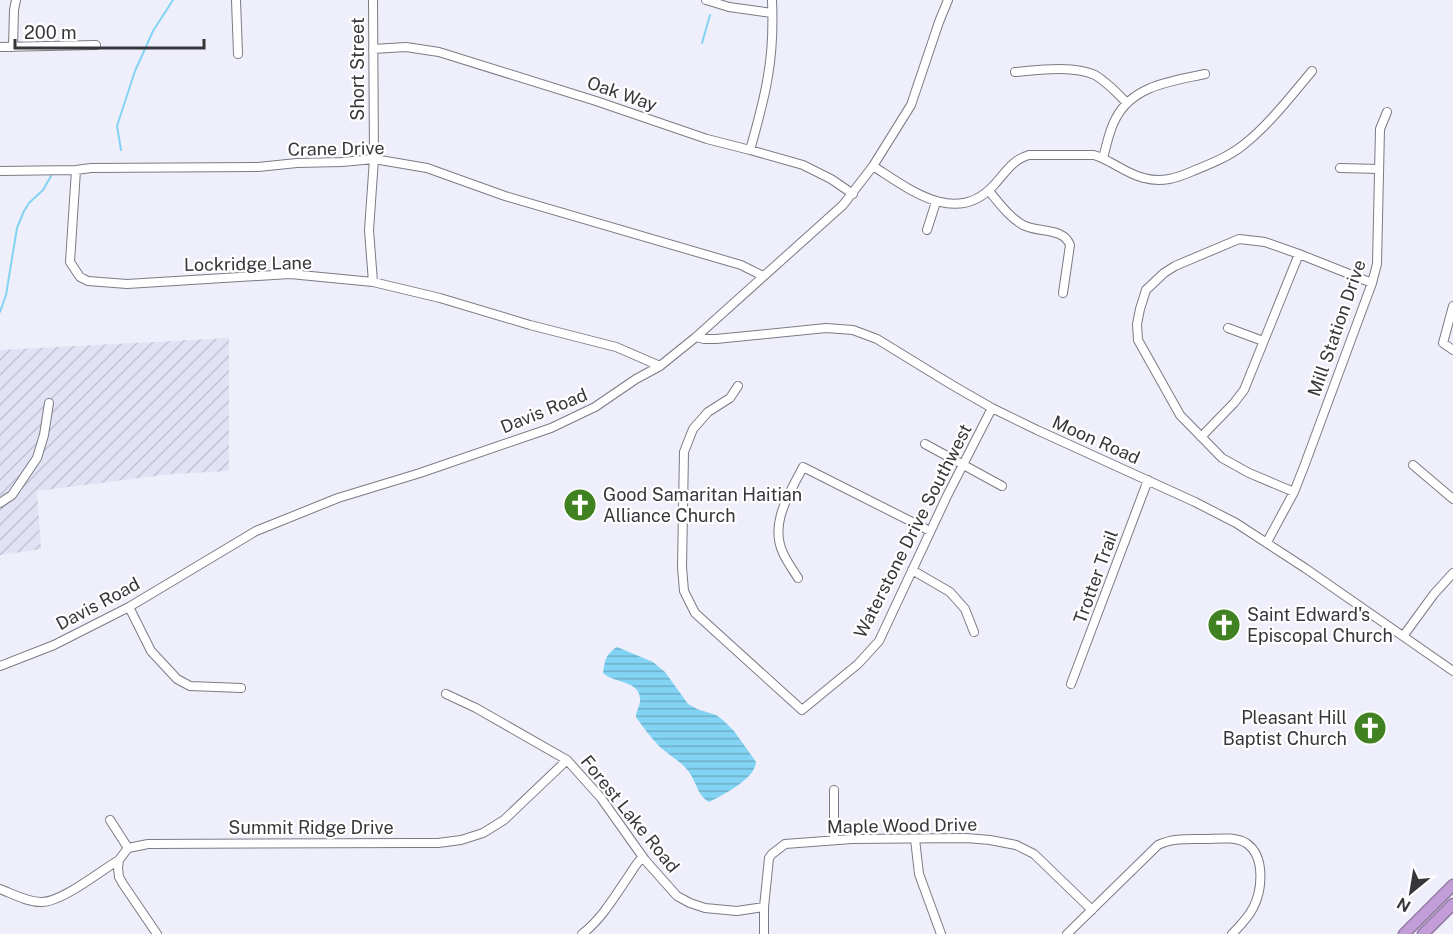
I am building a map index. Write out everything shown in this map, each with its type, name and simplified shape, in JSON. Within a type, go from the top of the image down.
[{"type":"highway","points":[[1404,934],[1453,885]]},
{"type":"highway","points":[[1423,934],[1453,904]]},
{"type":"street","points":[[13,47],[16,0]]},
{"type":"street","points":[[236,0],[238,54]]},
{"type":"street","name":"Short Street","points":[[373,0],[374,159],[369,230],[373,282]]},
{"type":"street","points":[[706,0],[729,8],[772,13]]},
{"type":"street","points":[[750,150],[769,74],[771,0]]},
{"type":"street","name":"Davis Road","points":[[0,666],[54,645],[129,607],[256,531],[338,498],[420,473],[551,428],[595,407],[636,379],[660,366],[853,194],[911,105],[948,0]]},
{"type":"street","points":[[0,47],[96,45]]},
{"type":"street","name":"Oak Way","points":[[373,49],[405,47],[439,52],[596,101],[707,140],[803,165],[831,178],[853,194]]},
{"type":"street","points":[[1015,72],[1062,69],[1082,71],[1104,81],[1127,103]]},
{"type":"street","points":[[873,166],[918,194],[936,202],[958,204],[971,201],[989,191],[1009,166],[1022,157],[1037,154],[1094,155],[1143,178],[1165,181],[1208,165],[1236,150],[1257,133],[1312,71]]},
{"type":"street","points":[[1103,158],[1116,118],[1137,94],[1163,83],[1205,74]]},
{"type":"street","name":"Mill Station Drive","points":[[1267,543],[1294,492],[1372,283],[1377,264],[1380,129],[1387,112]]},
{"type":"street","name":"Crane Drive","points":[[0,171],[258,166],[374,159],[427,168],[516,199],[741,265],[763,276]]},
{"type":"street","points":[[1340,168],[1379,169]]},
{"type":"street","name":"Lockridge Lane","points":[[76,170],[70,262],[80,277],[88,281],[127,284],[290,274],[373,282],[440,298],[530,325],[616,347],[660,366]]},
{"type":"street","points":[[989,191],[1011,216],[1022,224],[1029,228],[1060,234],[1068,239],[1070,245],[1063,293]]},
{"type":"street","points":[[927,230],[936,202]]},
{"type":"street","points":[[1294,492],[1249,473],[1222,458],[1180,415],[1138,340],[1137,324],[1146,290],[1175,266],[1239,239],[1265,242],[1372,283]]},
{"type":"street","points":[[1201,437],[1244,390],[1299,254]]},
{"type":"street","points":[[1453,306],[1443,343],[1453,350]]},
{"type":"street","points":[[1228,327],[1263,341]]},
{"type":"street","name":"Moon Road","points":[[696,336],[716,339],[826,328],[853,330],[877,339],[992,408],[1196,501],[1236,523],[1404,635],[1453,671]]},
{"type":"street","name":"Waterstone Drive Southwest","points":[[738,386],[729,398],[708,412],[693,429],[684,452],[682,567],[684,591],[695,613],[802,710],[858,664],[879,641],[930,531],[992,408]]},
{"type":"street","points":[[0,504],[12,495],[37,458],[44,435],[49,403]]},
{"type":"street","points":[[925,444],[1002,486]]},
{"type":"street","points":[[1413,465],[1453,499]]},
{"type":"street","points":[[798,578],[782,551],[778,529],[782,507],[803,467],[930,531]]},
{"type":"street","name":"Trotter Trail","points":[[1071,684],[1148,480]]},
{"type":"street","points":[[912,570],[950,592],[965,609],[974,632]]},
{"type":"street","points":[[1404,635],[1434,594],[1453,573]]},
{"type":"street","points":[[129,607],[150,651],[177,679],[190,686],[241,688]]},
{"type":"street","name":"Forest Lake Road","points":[[446,694],[567,760],[601,798],[643,857],[677,896],[705,908],[737,910],[764,907]]},
{"type":"street","name":"Summit Ridge Drive","points":[[128,848],[148,843],[438,843],[461,840],[483,834],[504,820],[567,760]]},
{"type":"street","points":[[834,790],[834,840]]},
{"type":"street","points":[[0,889],[25,899],[40,902],[52,901],[119,860],[128,848],[110,820]]},
{"type":"street","name":"Maple Wood Drive","points":[[764,934],[769,858],[785,844],[834,840],[966,838],[1016,845],[1034,854],[1092,910]]},
{"type":"street","points":[[915,839],[919,874],[941,934]]},
{"type":"street","points":[[1067,934],[1152,850],[1166,841],[1177,839],[1237,840],[1251,848],[1258,860],[1260,867],[1256,901],[1247,917],[1232,934]]},
{"type":"street","points":[[582,934],[589,929],[643,857]]},
{"type":"street","points":[[119,860],[119,877],[123,885],[157,934]]},
{"type":"shaded area","points":[[229,338],[229,471],[172,474],[37,491],[41,549],[0,555],[0,350]]},
{"type":"water","points":[[617,647],[653,662],[665,672],[688,704],[716,715],[734,731],[756,762],[744,780],[730,791],[709,802],[703,797],[688,770],[660,747],[636,717],[640,702],[637,690],[603,673],[604,664],[610,652]]},
{"type":"waterway","points":[[121,150],[117,126],[135,71],[153,31],[173,0]]},
{"type":"waterway","points":[[702,43],[710,15]]},
{"type":"waterway","points":[[0,312],[6,295],[17,228],[29,203],[43,190],[51,176]]},
{"type":"place","name":"Good Samaritan Haitian Alliance Church","points":[[580,505]]},
{"type":"place","name":"Saint Edward's Episcopal Church","points":[[1224,625]]},
{"type":"place","name":"Pleasant Hill Baptist Church","points":[[1370,728]]}]
